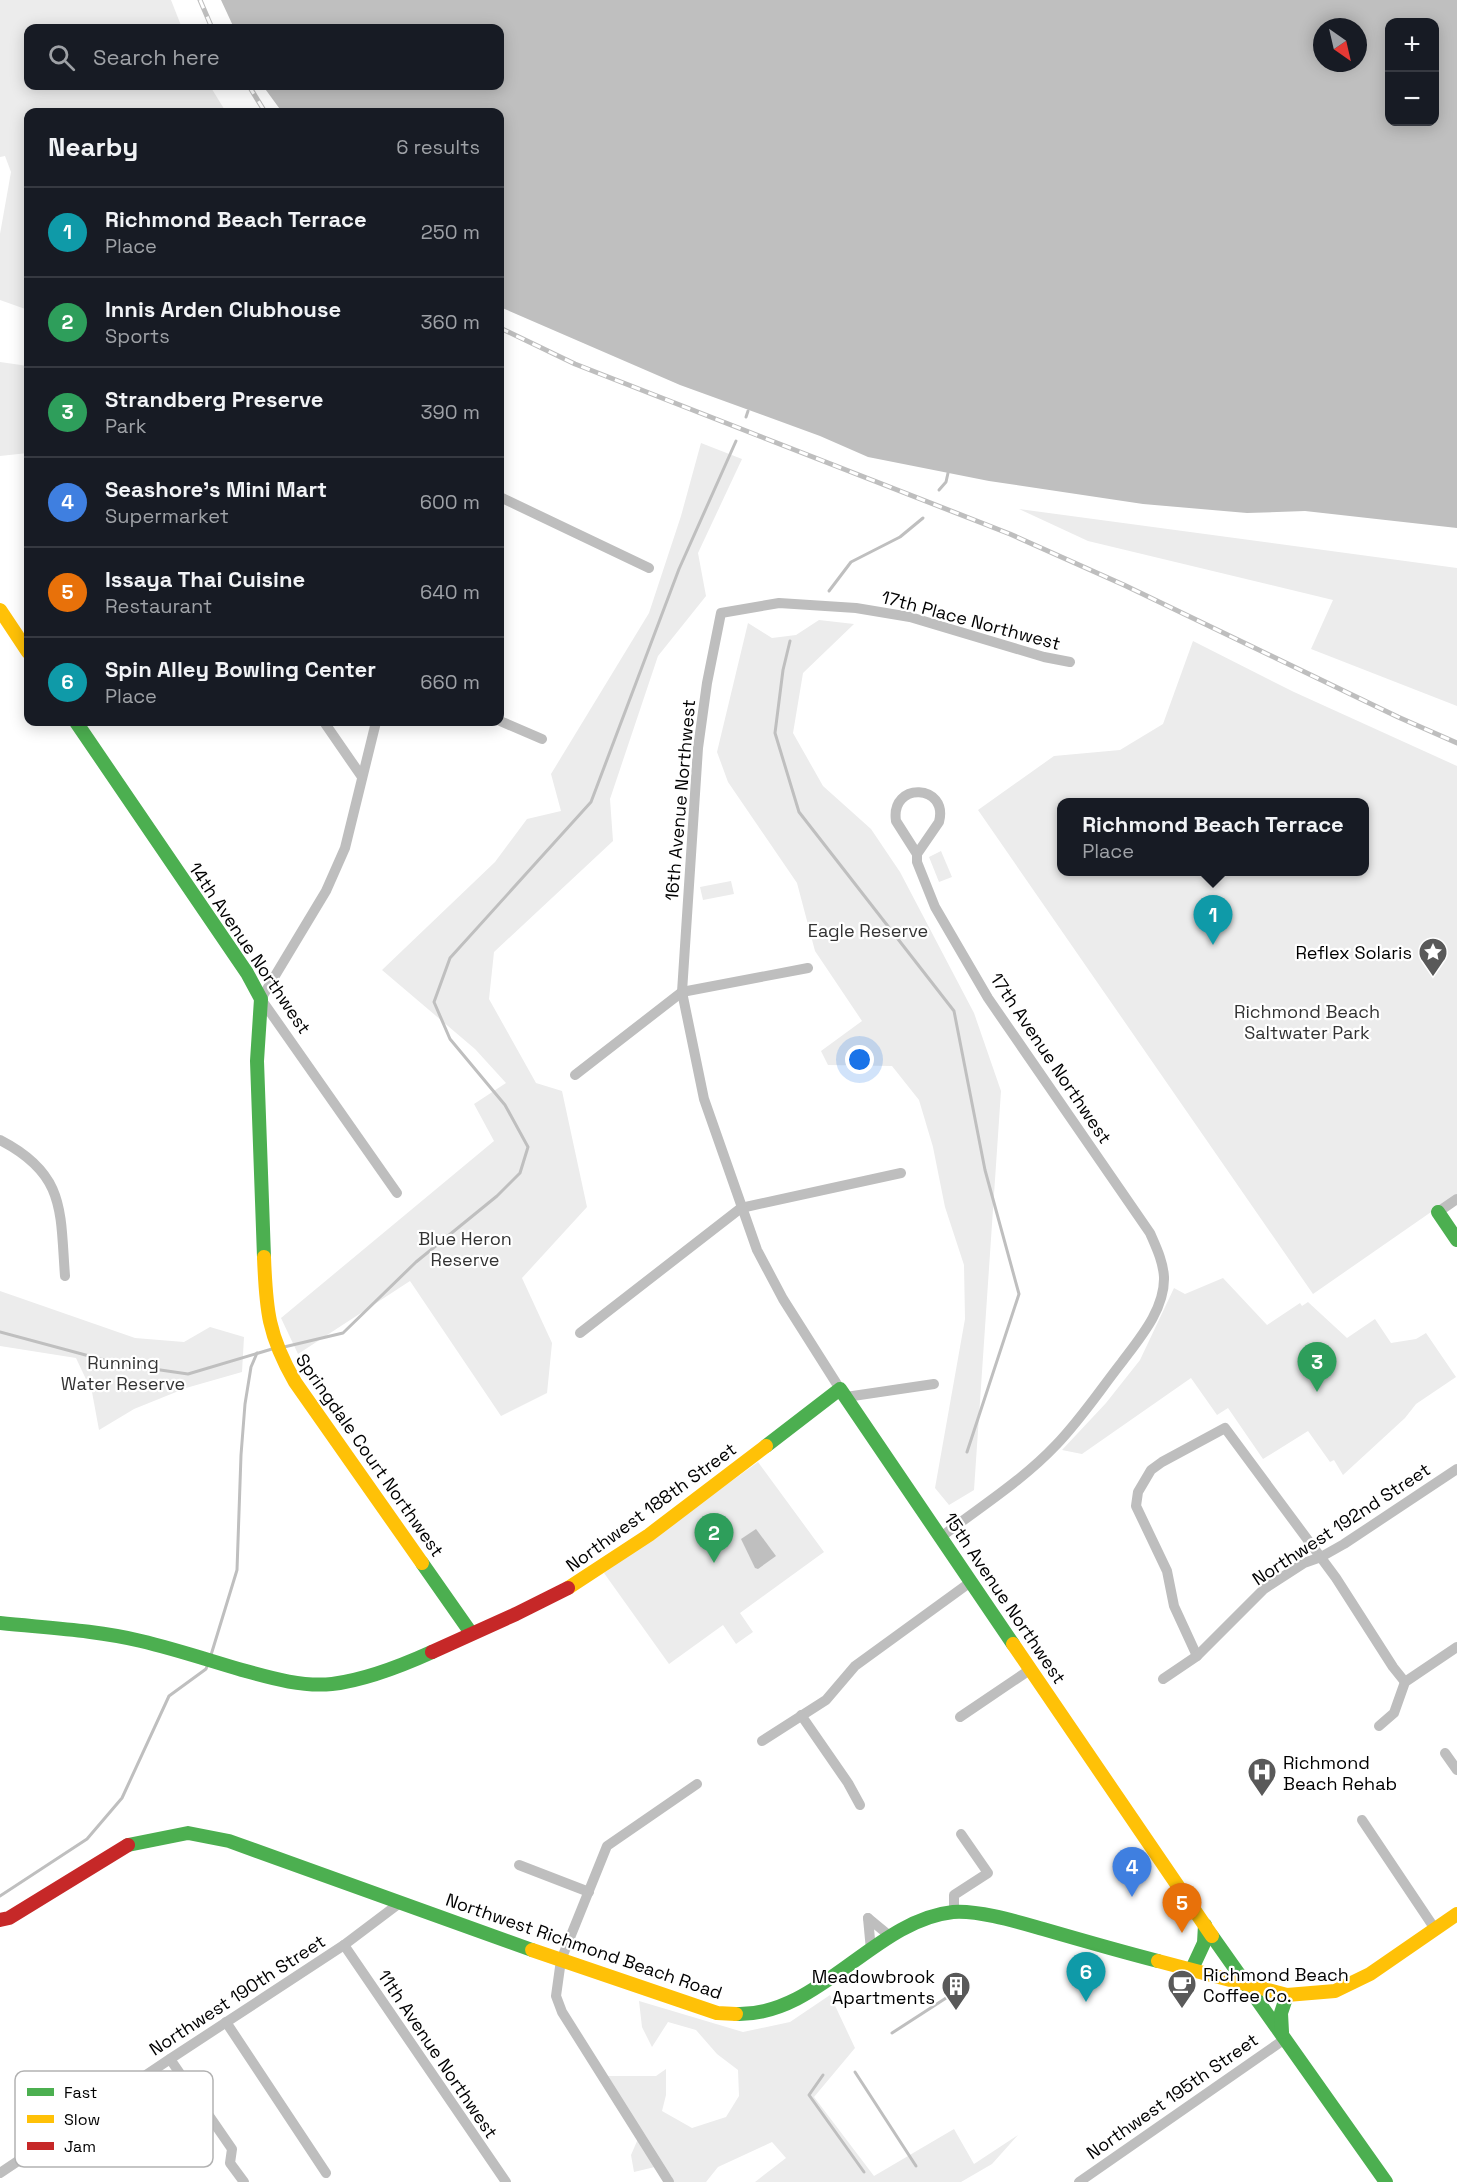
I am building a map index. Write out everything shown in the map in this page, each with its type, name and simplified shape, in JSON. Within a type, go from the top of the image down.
[{"type":"street","points":[[504,499],[650,568]]},
{"type":"street","name":"17th Place Northwest","points":[[721,613],[779,603],[856,608],[910,617],[1044,657],[1070,662]]},
{"type":"street","points":[[0,610],[24,646]]},
{"type":"street","name":"16th Avenue Northwest","points":[[682,992],[698,748],[707,683],[721,613]]},
{"type":"street","points":[[504,723],[543,739]]},
{"type":"street","name":"14th Avenue Northwest","points":[[79,726],[240,963],[261,999],[397,1193]]},
{"type":"street","points":[[327,726],[362,777]]},
{"type":"street","points":[[261,999],[326,891],[345,848],[375,726]]},
{"type":"street","name":"17th Avenue Northwest","points":[[917,854],[941,818],[937,802],[930,795],[920,792],[905,796],[898,805],[896,821],[917,854],[917,862],[941,917],[988,998],[1150,1233],[1160,1256],[1164,1277],[1161,1297],[1152,1319],[1078,1421],[1031,1468],[941,1537]]},
{"type":"street","points":[[575,1075],[682,992],[808,968]]},
{"type":"street","name":"15th Avenue Northwest","points":[[682,992],[704,1099],[741,1208],[758,1250],[783,1299],[843,1393],[1205,1925],[1386,2182]]},
{"type":"street","name":"Springdale Court Northwest","points":[[261,999],[257,1083],[266,1302],[268,1322],[274,1342],[295,1382],[471,1633]]},
{"type":"street","points":[[0,1140],[17,1149],[39,1167],[52,1185],[60,1212],[65,1276]]},
{"type":"street","points":[[580,1333],[741,1208],[901,1173]]},
{"type":"street","points":[[1457,1199],[1438,1212],[1457,1240]]},
{"type":"street","name":"Northwest 188th Street","points":[[0,1623],[107,1634],[141,1641],[275,1680],[305,1684],[331,1684],[358,1679],[414,1660],[516,1614],[567,1588],[649,1535],[843,1393],[934,1384]]},
{"type":"street","points":[[1197,1656],[1174,1606],[1167,1571],[1136,1506],[1138,1492],[1151,1470],[1225,1428],[1321,1557],[1405,1682]]},
{"type":"street","name":"Northwest 192nd Street","points":[[1163,1679],[1197,1656],[1264,1589],[1304,1563],[1321,1557],[1344,1544],[1457,1469]]},
{"type":"street","points":[[762,1741],[825,1700],[855,1666],[972,1581]]},
{"type":"street","points":[[1379,1726],[1394,1713],[1405,1682],[1457,1647]]},
{"type":"street","points":[[960,1717],[1031,1669]]},
{"type":"street","points":[[801,1715],[848,1783],[860,1805]]},
{"type":"street","points":[[1445,1753],[1457,1770]]},
{"type":"street","points":[[669,2182],[562,2013],[556,1996],[561,1960],[607,1846],[698,1785]]},
{"type":"street","points":[[1362,1820],[1435,1929],[1457,1914]]},
{"type":"street","name":"Northwest Richmond Beach Road","points":[[0,1920],[9,1918],[129,1844],[188,1833],[229,1841],[561,1960],[717,2013],[743,2014],[765,2010],[799,1998],[891,1936],[924,1919],[954,1912],[999,1917],[1191,1971],[1287,1995],[1335,1991],[1370,1974],[1435,1929]]},
{"type":"street","points":[[954,1912],[954,1895],[988,1873],[961,1833]]},
{"type":"street","points":[[519,1865],[589,1892]]},
{"type":"street","name":"Northwest 190th Street","points":[[151,2071],[344,1945],[401,1902]]},
{"type":"street","points":[[871,1950],[868,1918],[891,1936]]},
{"type":"street","points":[[1191,1971],[1204,1943],[1205,1925]]},
{"type":"street","name":"11th Avenue Northwest","points":[[344,1945],[506,2182]]},
{"type":"street","points":[[1284,2037],[1279,2021],[1287,1995]]},
{"type":"street","points":[[226,2022],[326,2173]]},
{"type":"street","name":"Northwest 195th Street","points":[[1079,2182],[1284,2037]]},
{"type":"street","points":[[170,2058],[179,2071]]},
{"type":"street","points":[[213,2121],[232,2149],[230,2163],[244,2182]]},
{"type":"street","name":"Northwest 190th Street","points":[[0,2173],[15,2163]]},
{"type":"green space","points":[[0,0],[171,0],[180,24],[24,24],[24,90],[212,90],[224,108],[24,108],[24,309],[0,300],[0,234],[11,172],[5,156],[0,157]]},
{"type":"green space","points":[[0,362],[24,365],[24,453],[0,456]]},
{"type":"green space","name":"Blue Heron Reserve","points":[[701,443],[742,459],[698,553],[706,596],[658,656],[610,799],[613,841],[494,952],[489,999],[536,1083],[562,1091],[587,1207],[522,1278],[552,1343],[547,1393],[501,1416],[410,1281],[298,1354],[281,1318],[494,1141],[474,1104],[506,1083],[475,1049],[382,970],[495,862],[527,819],[561,811],[551,774],[649,613],[681,516]]},
{"type":"green space","points":[[1019,509],[1457,568],[1457,706],[1311,649],[1333,600],[1088,541]]},
{"type":"green space","name":"Eagle Reserve","points":[[819,620],[854,624],[803,673],[793,733],[823,786],[871,829],[900,872],[974,1013],[1001,1091],[974,1490],[949,1505],[935,1488],[965,1319],[964,1265],[945,1207],[933,1147],[919,1100],[892,1066],[828,1065],[821,1051],[862,1021],[815,951],[797,883],[728,782],[717,752],[748,623],[772,638],[796,635]]},
{"type":"green space","name":"Richmond Beach Saltwater Park","points":[[1193,641],[1294,692],[1457,766],[1457,1194],[1313,1294],[978,810],[1054,756],[1120,750],[1163,724]]},
{"type":"green space","points":[[941,851],[952,877],[939,882],[929,857]]},
{"type":"green space","points":[[731,881],[734,894],[703,900],[700,887]]},
{"type":"green space","points":[[1223,1278],[1267,1325],[1300,1303],[1302,1306],[1308,1302],[1347,1338],[1375,1319],[1391,1343],[1416,1339],[1426,1333],[1456,1377],[1416,1404],[1405,1418],[1343,1475],[1334,1460],[1330,1462],[1308,1431],[1263,1459],[1228,1408],[1217,1415],[1191,1378],[1082,1454],[1062,1450],[1106,1403],[1140,1360],[1174,1288],[1185,1294]]},
{"type":"green space","name":"Running Water Reserve","points":[[0,1291],[135,1338],[184,1342],[210,1327],[244,1337],[242,1372],[186,1388],[134,1409],[99,1430],[92,1392],[76,1358],[0,1346]]},
{"type":"green space","points":[[758,1462],[824,1552],[740,1613],[753,1632],[736,1644],[723,1625],[669,1664],[604,1573]]},
{"type":"green space","points":[[830,1995],[855,2048],[814,2097],[874,2176],[954,2129],[974,2164],[1018,2135],[992,2164],[961,2182],[755,2182],[786,2158],[772,2142],[718,2167],[706,2182],[669,2182],[672,2177],[663,2165],[634,2172],[631,2155],[641,2132],[607,2076],[656,2076],[666,2069],[666,2095],[662,2111],[692,2128],[726,2117],[739,2096],[738,2070],[717,2054],[696,2030],[668,2022],[652,2047],[642,2027],[639,2001],[743,2032],[790,2022]]},
{"type":"shaded area","points":[[221,0],[1457,0],[1457,528],[1305,511],[1247,513],[1143,504],[989,481],[868,457],[820,436],[680,385],[504,309],[504,108],[279,108],[266,90],[504,90],[504,24],[232,24]]},
{"type":"shaded area","points":[[756,1529],[776,1556],[758,1569],[755,1568],[741,1539]]},
{"type":"waterway","points":[[746,417],[748,411]]},
{"type":"waterway","points":[[284,1347],[343,1333],[416,1262],[497,1196],[520,1173],[528,1147],[505,1105],[450,1039],[434,1002],[450,958],[591,802],[679,569],[736,441]]},
{"type":"waterway","points":[[939,490],[946,482],[948,473]]},
{"type":"waterway","points":[[829,591],[851,562],[900,537],[923,518]]},
{"type":"waterway","points":[[790,641],[783,670],[775,733],[799,812],[954,1011],[985,1170],[1019,1294],[967,1452]]},
{"type":"waterway","points":[[0,1332],[119,1364],[188,1374],[272,1349]]},
{"type":"waterway","points":[[211,1655],[237,1570],[245,1404],[251,1367],[257,1353]]},
{"type":"waterway","points":[[0,1896],[87,1839],[122,1798],[169,1696],[206,1669],[208,1664]]},
{"type":"waterway","points":[[892,2033],[960,1989]]},
{"type":"waterway","points":[[855,2072],[916,2166]]},
{"type":"waterway","points":[[823,2075],[809,2095],[864,2172]]},
{"type":"railway","points":[[200,0],[210,24]]},
{"type":"railway","points":[[251,90],[263,108]]},
{"type":"railway","points":[[504,330],[575,364],[1010,534],[1124,585],[1398,717],[1457,743]]},
{"type":"traffic: fast","points":[[79,726],[247,973],[261,999],[257,1061],[264,1257]]},
{"type":"traffic: fast","points":[[1438,1212],[1457,1240]]},
{"type":"traffic: fast","points":[[766,1446],[840,1389],[1013,1644]]},
{"type":"traffic: fast","points":[[422,1563],[471,1633]]},
{"type":"traffic: fast","points":[[0,1623],[124,1637],[264,1676],[320,1685],[370,1676],[432,1652]]},
{"type":"traffic: fast","points":[[128,1845],[188,1833],[229,1841],[532,1950]]},
{"type":"traffic: fast","points":[[736,2014],[766,2011],[794,2000],[898,1932],[925,1919],[953,1912],[998,1917],[1158,1961]]},
{"type":"traffic: fast","points":[[1191,1971],[1204,1943],[1205,1925]]},
{"type":"traffic: fast","points":[[1212,1936],[1386,2182]]},
{"type":"traffic: fast","points":[[1282,2032],[1281,2013],[1287,1995]]},
{"type":"traffic: slow","points":[[0,610],[24,646]]},
{"type":"traffic: slow","points":[[264,1257],[270,1322],[286,1365],[295,1382],[422,1563]]},
{"type":"traffic: slow","points":[[568,1588],[649,1535],[766,1446]]},
{"type":"traffic: slow","points":[[1013,1644],[1212,1936]]},
{"type":"traffic: slow","points":[[1158,1961],[1287,1995],[1335,1991],[1370,1974],[1457,1914]]},
{"type":"traffic: slow","points":[[532,1950],[717,2013],[736,2014]]},
{"type":"traffic: jam","points":[[432,1652],[568,1588]]},
{"type":"traffic: jam","points":[[0,1920],[9,1918],[128,1845]]},
{"type":"place","name":"Richmond Beach Terrace","points":[[1213,945]]},
{"type":"place","name":"Reflex Solaris","points":[[1433,978]]},
{"type":"place","name":"Strandberg Preserve","points":[[1317,1392]]},
{"type":"place","name":"Innis Arden Clubhouse","points":[[714,1563]]},
{"type":"place","name":"Richmond Beach Rehab","points":[[1262,1798]]},
{"type":"place","name":"Seashore's Mini Mart","points":[[1132,1897]]},
{"type":"place","name":"Issaya Thai Cuisine","points":[[1182,1933]]},
{"type":"place","name":"Spin Alley Bowling Center","points":[[1086,2002]]},
{"type":"place","name":"Richmond Beach Coffee Co.","points":[[1182,2010]]},
{"type":"place","name":"Meadowbrook Apartments","points":[[956,2012]]}]
